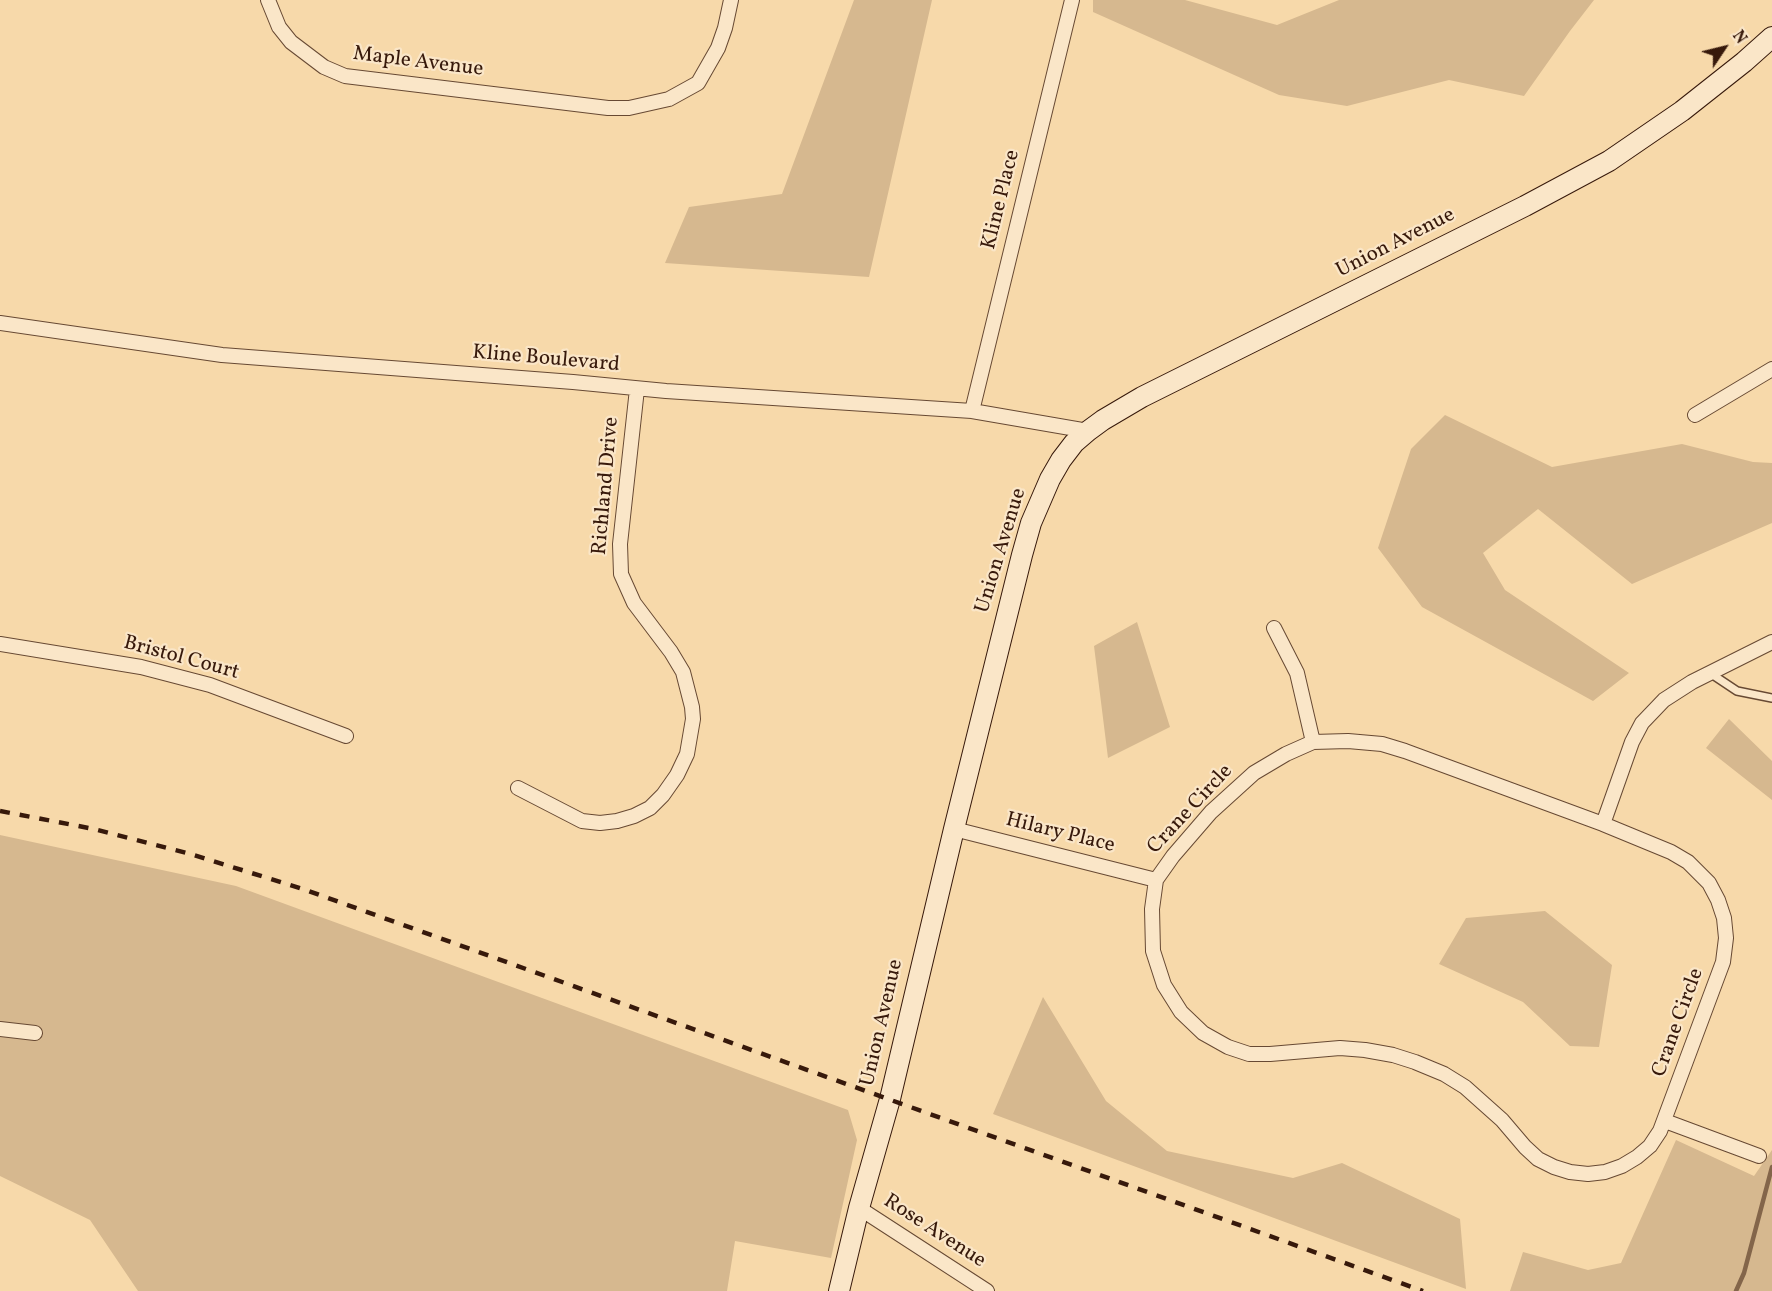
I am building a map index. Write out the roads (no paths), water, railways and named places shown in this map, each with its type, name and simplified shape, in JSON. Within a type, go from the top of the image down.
[{"type":"main road","name":"Union Avenue","points":[[839,1291],[859,1208],[890,1099],[954,829],[1031,523],[1061,460],[1074,443],[1088,431],[1142,397],[1525,206],[1609,161],[1682,111],[1772,37]]},
{"type":"street","name":"Maple Avenue","points":[[268,0],[279,27],[291,42],[324,67],[345,76],[629,108],[669,99],[698,83],[718,48],[731,0]]},
{"type":"street","name":"Kline Place","points":[[972,411],[1072,0]]},
{"type":"street","name":"Kline Boulevard","points":[[0,324],[222,355],[637,389],[972,411],[1088,431]]},
{"type":"street","points":[[1695,415],[1772,369]]},
{"type":"street","name":"Richland Drive","points":[[518,788],[576,819],[600,823],[617,821],[650,808],[677,776],[687,754],[693,719],[682,672],[671,652],[634,603],[621,574],[620,544],[637,389]]},
{"type":"street","points":[[1274,628],[1297,673],[1313,742]]},
{"type":"street","points":[[1603,824],[1632,742],[1642,723],[1664,700],[1710,673],[1772,642]]},
{"type":"street","name":"Bristol Court","points":[[0,644],[141,667],[210,685],[346,736]]},
{"type":"street","name":"Crane Circle","points":[[1362,741],[1405,751],[1603,824],[1671,852],[1688,862],[1709,883],[1724,918],[1726,938],[1723,962],[1665,1121],[1650,1146],[1637,1157],[1605,1172],[1588,1174],[1554,1167],[1525,1147],[1484,1103],[1465,1087],[1444,1074],[1393,1055],[1365,1050],[1340,1048],[1249,1054],[1228,1047],[1203,1033],[1181,1012],[1164,986],[1153,951],[1152,909],[1156,880],[1173,855],[1211,812],[1254,773],[1286,754],[1313,742],[1362,741]]},
{"type":"street","name":"Hilary Place","points":[[954,829],[1156,880]]},
{"type":"street","points":[[0,1029],[35,1033]]},
{"type":"street","points":[[1665,1121],[1759,1156]]},
{"type":"street","name":"Rose Avenue","points":[[859,1208],[987,1291]]},
{"type":"lane","points":[[1710,673],[1737,691],[1772,698]]},
{"type":"waterway","points":[[1736,1291],[1744,1273],[1772,1167]]},
{"type":"railway","points":[[0,811],[94,829],[187,853],[303,889],[1423,1291]]}]
